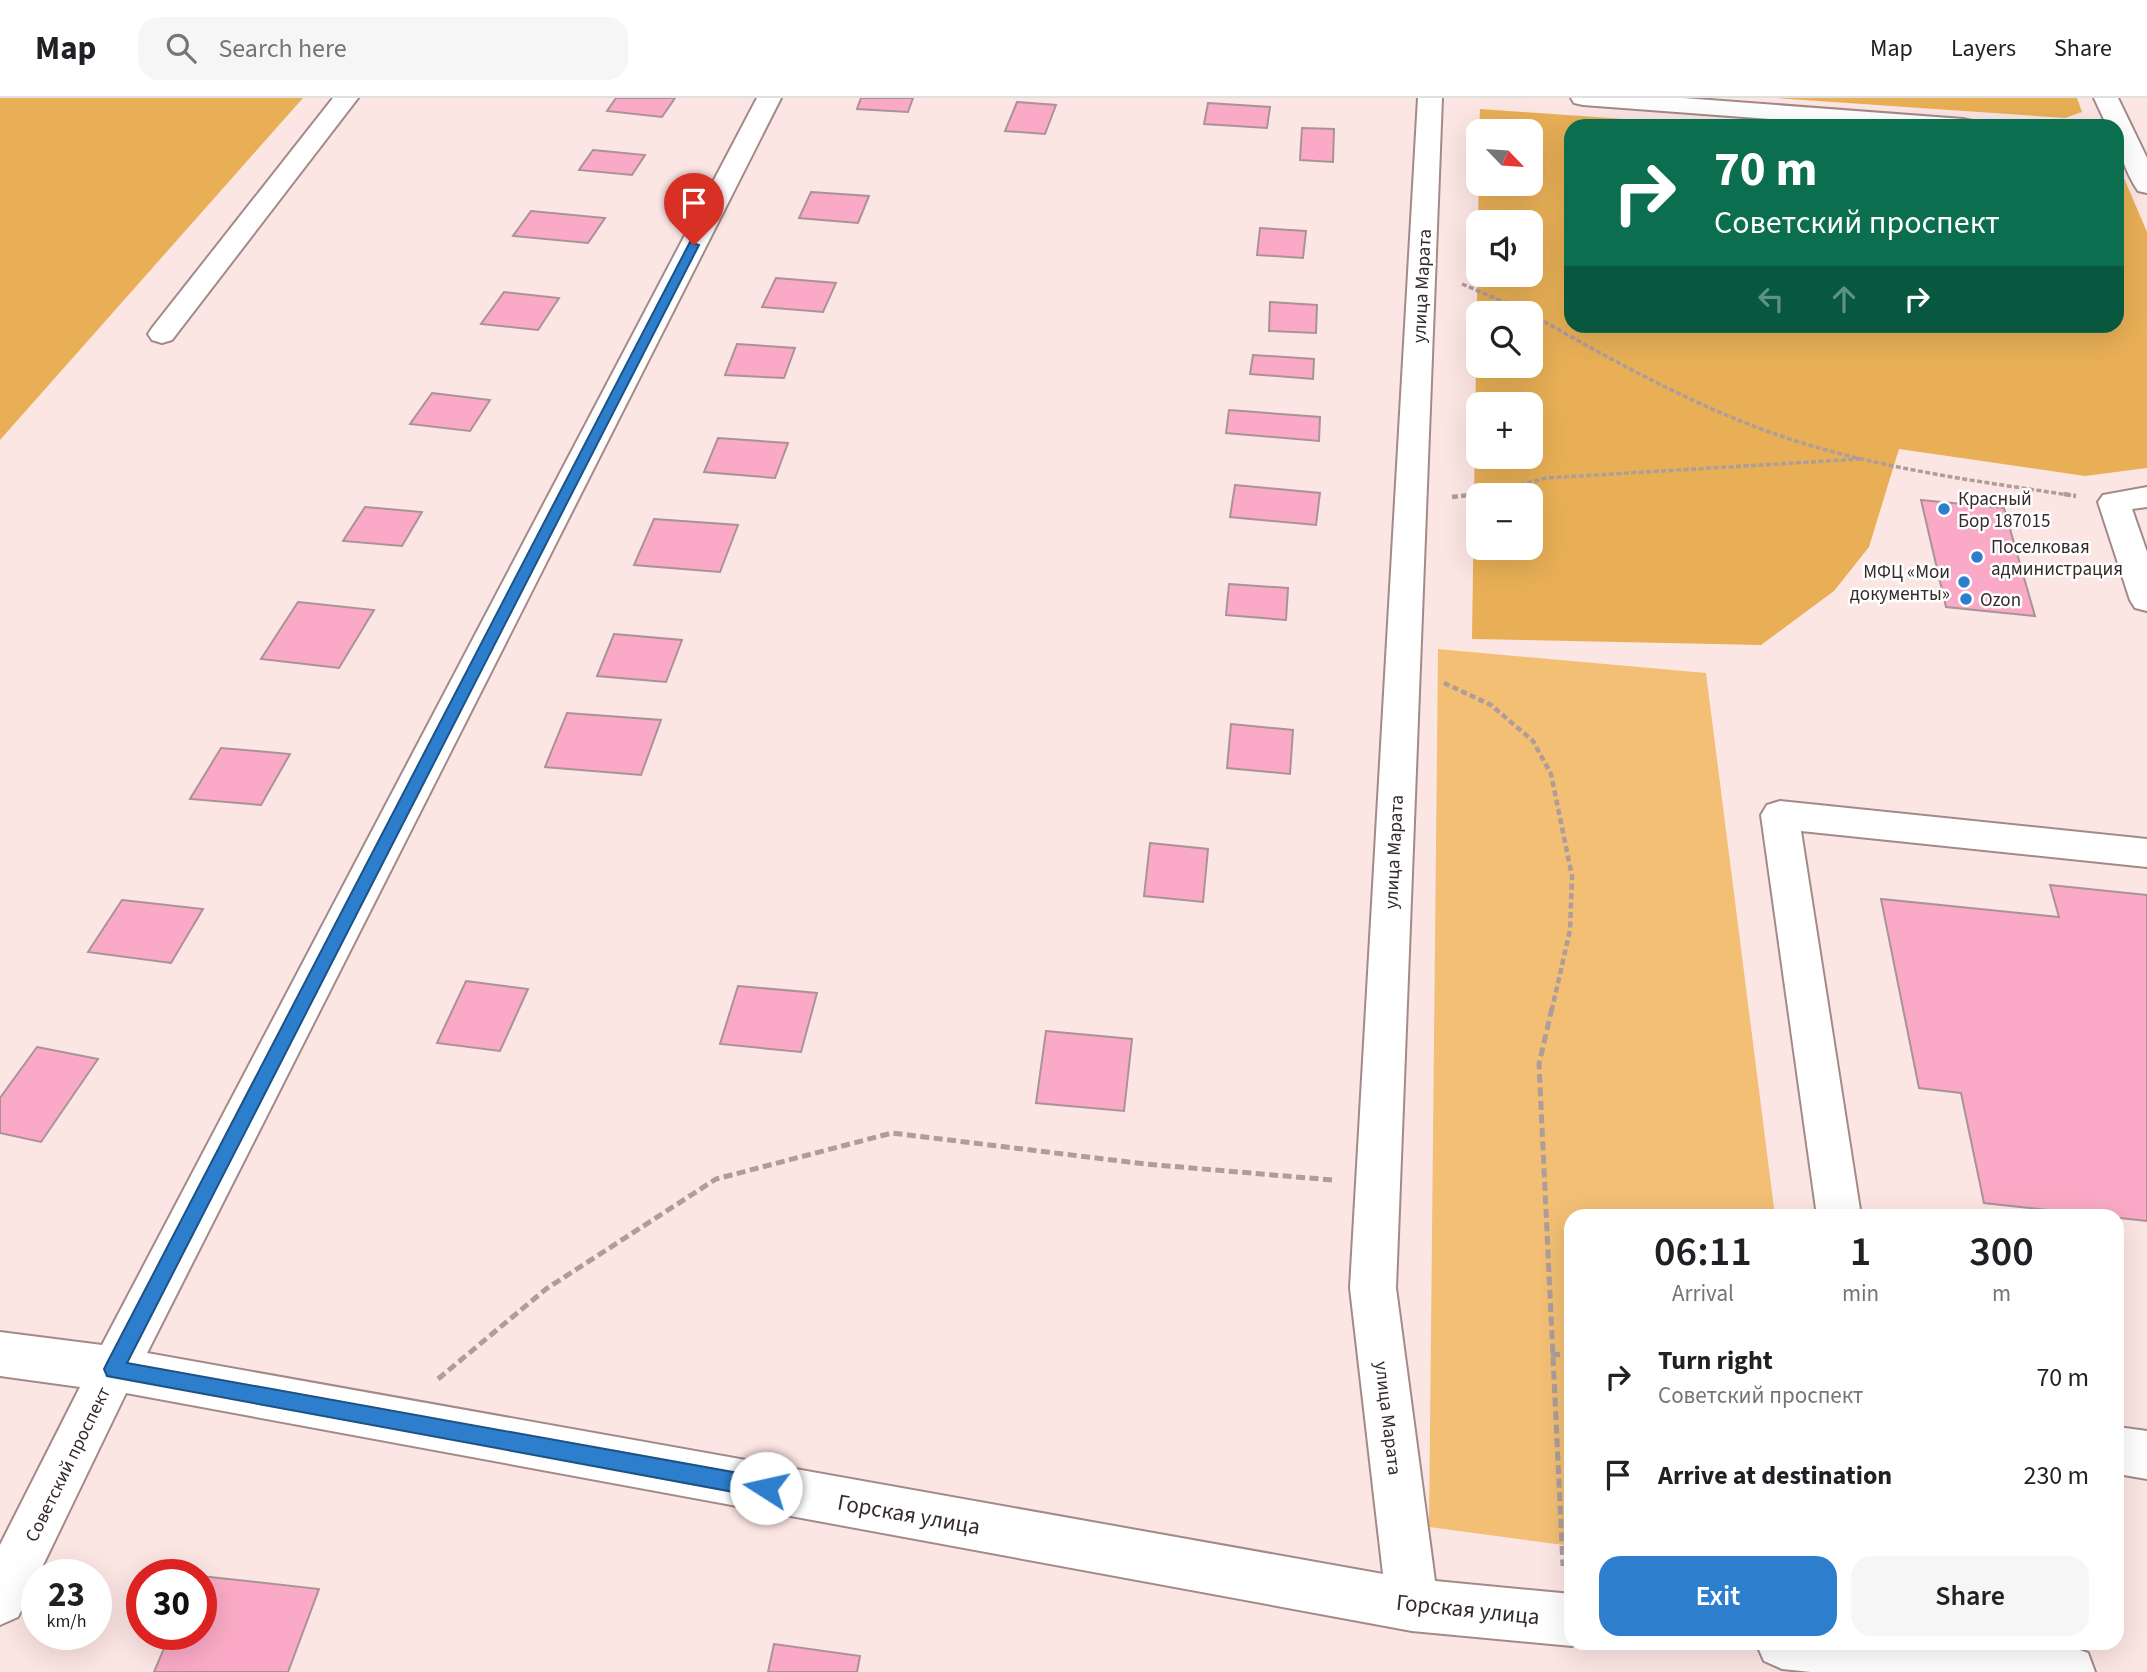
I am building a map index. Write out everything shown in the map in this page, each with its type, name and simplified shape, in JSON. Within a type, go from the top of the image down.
[{"type":"street","points":[[162,334],[346,98]]},
{"type":"street","name":"Советский проспект","points":[[0,1599],[114,1369],[769,98]]},
{"type":"street","name":"улица Марата","points":[[1412,1605],[1373,1288],[1430,98]]},
{"type":"street","points":[[1583,98],[1869,119]]},
{"type":"street","points":[[2106,98],[2119,119]]},
{"type":"street","points":[[2130,138],[2147,185]]},
{"type":"street","points":[[2147,497],[2114,502],[2147,600]]},
{"type":"street","points":[[1838,1209],[1780,815],[2147,853]]},
{"type":"street","name":"Горская улица","points":[[0,1354],[114,1369],[1412,1605],[1564,1619]]},
{"type":"street","points":[[2124,1452],[2147,1455]]},
{"type":"street","points":[[1916,1650],[2069,1672]]},
{"type":"path","points":[[1422,268],[1502,301]]},
{"type":"path","points":[[1543,320],[1564,332]]},
{"type":"path","points":[[1566,333],[1646,379],[1717,412],[1800,442],[1865,459],[1963,478],[2114,502]]},
{"type":"path","points":[[1410,501],[1489,493],[1546,478],[1865,459]]},
{"type":"path","points":[[1402,663],[1491,705],[1533,741],[1551,774],[1572,876],[1570,930],[1539,1064],[1561,1541]]},
{"type":"path","points":[[389,1420],[546,1289],[716,1179],[892,1133],[1145,1164],[1377,1184]]},
{"type":"path","points":[[1551,1354],[1564,1355]]},
{"type":"shaded area","points":[[0,98],[303,98],[0,440]]},
{"type":"shaded area","points":[[1776,98],[2077,98],[2082,112],[2065,118]]},
{"type":"shaded area","points":[[1480,109],[1624,119],[1564,119],[1564,333],[2124,333],[2124,178],[2147,232],[2147,468],[2085,476],[1899,449],[1869,547],[1834,591],[1761,645],[1472,639],[1473,560],[1543,560],[1543,483],[1474,483],[1474,469],[1543,469],[1543,392],[1476,392],[1476,378],[1543,378],[1543,301],[1477,301],[1477,287],[1543,287],[1543,210],[1478,210],[1478,196],[1544,196],[1544,119],[1480,119]]},
{"type":"shaded area","points":[[1438,649],[1706,673],[1774,1209],[1564,1209],[1564,1545],[1429,1527]]},
{"type":"building","points":[[616,98],[675,98],[662,117],[607,111]]},
{"type":"building","points":[[861,98],[913,98],[908,112],[857,109]]},
{"type":"building","points":[[1017,102],[1056,105],[1045,134],[1005,131]]},
{"type":"building","points":[[1208,103],[1270,107],[1267,128],[1204,124]]},
{"type":"building","points":[[1302,128],[1334,129],[1333,162],[1300,160]]},
{"type":"building","points":[[593,150],[645,155],[632,175],[579,170]]},
{"type":"building","points":[[811,192],[869,196],[858,223],[799,218]]},
{"type":"building","points":[[531,211],[605,218],[588,243],[513,236]]},
{"type":"building","points":[[1260,228],[1306,231],[1303,258],[1257,255]]},
{"type":"building","points":[[776,278],[836,283],[823,312],[762,307]]},
{"type":"building","points":[[504,292],[559,298],[538,330],[481,324]]},
{"type":"building","points":[[1270,302],[1317,305],[1316,333],[1269,331]]},
{"type":"building","points":[[737,344],[795,348],[784,378],[725,375]]},
{"type":"building","points":[[1253,355],[1314,359],[1313,379],[1250,374]]},
{"type":"building","points":[[432,393],[490,400],[470,431],[410,424]]},
{"type":"building","points":[[1229,410],[1320,417],[1319,441],[1226,433]]},
{"type":"building","points":[[718,438],[788,443],[775,478],[704,472]]},
{"type":"building","points":[[1235,485],[1320,493],[1316,525],[1230,517]]},
{"type":"building","name":"Поселковая администрация","points":[[1921,500],[2004,508],[2035,616],[1946,607]]},
{"type":"building","points":[[365,507],[422,512],[402,546],[343,541]]},
{"type":"building","points":[[654,519],[738,525],[720,572],[634,565]]},
{"type":"building","points":[[1229,584],[1288,588],[1286,620],[1226,615]]},
{"type":"building","points":[[298,602],[374,610],[339,668],[261,659]]},
{"type":"building","points":[[614,634],[682,640],[666,682],[597,676]]},
{"type":"building","points":[[567,713],[661,720],[641,775],[545,767]]},
{"type":"building","points":[[1231,724],[1293,730],[1290,774],[1227,768]]},
{"type":"building","points":[[221,748],[290,754],[261,805],[190,799]]},
{"type":"building","points":[[1150,843],[1208,849],[1203,902],[1144,896]]},
{"type":"building","points":[[2050,885],[2147,895],[2147,1221],[2124,1218],[2124,1209],[2038,1209],[1984,1203],[1961,1093],[1919,1088],[1881,899],[2059,917]]},
{"type":"building","points":[[122,900],[203,909],[171,963],[88,952]]},
{"type":"building","points":[[466,981],[528,989],[500,1051],[437,1043]]},
{"type":"building","points":[[738,986],[817,993],[801,1052],[720,1044]]},
{"type":"building","points":[[1046,1031],[1132,1039],[1124,1111],[1036,1103]]},
{"type":"building","points":[[37,1047],[98,1059],[41,1142],[0,1133],[0,1098]]},
{"type":"building","points":[[217,1578],[319,1589],[288,1672],[154,1672],[163,1650],[217,1650]]},
{"type":"building","points":[[774,1644],[860,1656],[857,1672],[768,1672]]},
{"type":"place","name":"Красный Бор 187015","points":[[1944,509]]},
{"type":"place","name":"Поселковая администрация","points":[[1977,557]]},
{"type":"place","name":"МФЦ «Мои документы»","points":[[1964,582]]},
{"type":"place","name":"Ozon","points":[[1966,599]]},
{"type":"route","points":[[694,245],[114,1369],[766,1488]]}]
